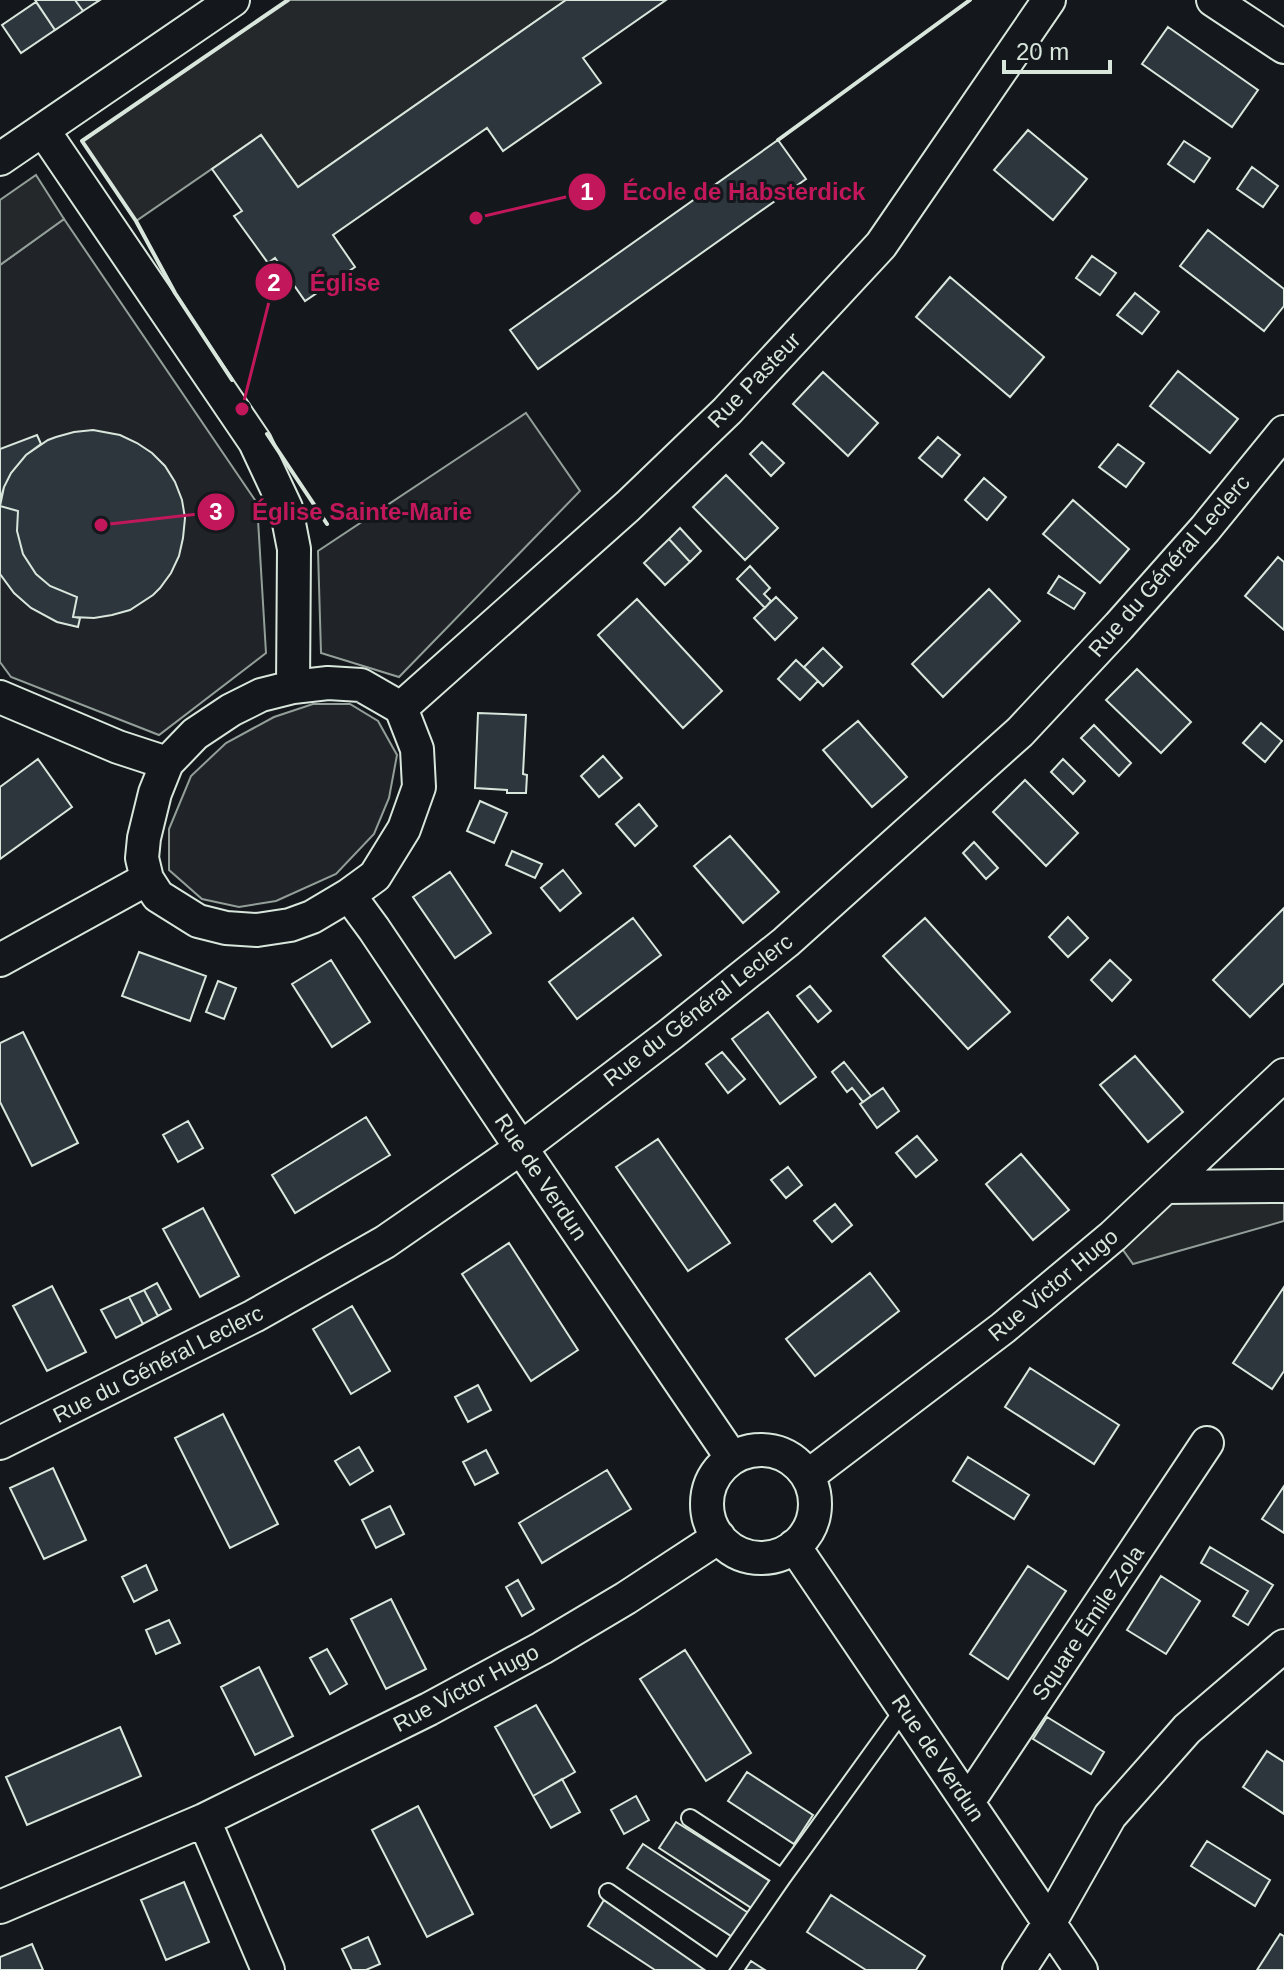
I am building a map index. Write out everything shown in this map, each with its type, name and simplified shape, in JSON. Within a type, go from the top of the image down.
[{"type":"street","points":[[0,159],[233,0]]},
{"type":"street","name":"Rue Pasteur","points":[[401,708],[628,506],[727,411],[881,245],[1049,0]]},
{"type":"street","points":[[1213,0],[1284,47]]},
{"type":"street","points":[[43,130],[255,442],[286,508],[294,549],[293,687]]},
{"type":"street","name":"Rue du Général Leclerc","points":[[0,1443],[254,1316],[385,1242],[521,1148],[672,1033],[786,942],[1020,732],[1205,529],[1284,432]]},
{"type":"street","points":[[328,683],[361,685],[401,708],[417,749],[419,787],[404,829],[375,876],[312,917],[290,925],[257,930],[226,928],[198,921],[158,896],[147,879],[142,858],[144,838],[155,793],[167,763],[195,734],[261,695],[293,687],[328,683]]},
{"type":"street","points":[[0,697],[118,747],[167,763]]},
{"type":"street","points":[[0,960],[147,879]]},
{"type":"street","name":"Rue de Verdun","points":[[349,895],[732,1458]]},
{"type":"street","name":"Rue Victor Hugo","points":[[808,1476],[1003,1328],[1113,1236],[1284,1075]]},
{"type":"street","points":[[1166,1187],[1284,1186]]},
{"type":"street","name":"Square Émile Zola","points":[[968,1802],[1207,1443]]},
{"type":"street","points":[[774,1451],[787,1456],[808,1476],[816,1506],[806,1535],[794,1546],[780,1554],[763,1558],[746,1556],[719,1537],[710,1521],[707,1504],[710,1486],[719,1470],[732,1458],[745,1452],[774,1451]]},
{"type":"street","name":"Rue Victor Hugo","points":[[0,1907],[204,1820],[429,1709],[542,1648],[719,1537]]},
{"type":"street","name":"Rue de Verdun","points":[[794,1546],[1081,1970]]},
{"type":"street","points":[[1019,1970],[1110,1816],[1187,1729],[1284,1646]]},
{"type":"street","points":[[204,1820],[268,1970]]},
{"type":"lane","points":[[608,1892],[719,1969],[904,1709]]},
{"type":"lane","points":[[690,1818],[782,1878]]},
{"type":"shaded area","points":[[288,0],[566,0],[298,187],[261,135],[136,221],[82,141]]},
{"type":"shaded area","points":[[36,175],[64,219],[0,265],[0,200]]},
{"type":"shaded area","points":[[64,219],[257,503],[266,653],[159,735],[11,677],[0,662],[0,265]]},
{"type":"shaded area","points":[[526,413],[580,491],[399,677],[321,653],[318,551]]},
{"type":"shaded area","points":[[313,704],[350,704],[378,721],[397,755],[389,798],[374,834],[336,874],[276,901],[239,907],[202,899],[169,870],[169,829],[191,776],[226,743],[274,717]]},
{"type":"shaded area","points":[[1284,1186],[1284,1221],[1133,1264],[1113,1236],[1166,1187]]},
{"type":"building","points":[[35,0],[75,0],[83,11],[55,30]]},
{"type":"building","points":[[75,0],[100,0],[83,11]]},
{"type":"building","points":[[566,0],[666,0],[583,58],[601,83],[503,151],[487,128],[333,235],[355,267],[305,301],[275,258],[268,263],[234,216],[242,211],[212,169],[261,135],[298,187]]},
{"type":"building","points":[[36,2],[55,30],[21,53],[2,25]]},
{"type":"building","points":[[1168,27],[1258,90],[1232,127],[1142,64]]},
{"type":"building","points":[[1028,130],[1087,179],[1053,220],[994,170]]},
{"type":"building","points":[[778,140],[806,179],[538,369],[510,330]]},
{"type":"building","points":[[1184,141],[1210,158],[1194,182],[1168,164]]},
{"type":"building","points":[[1252,167],[1278,186],[1263,207],[1237,189]]},
{"type":"building","points":[[1208,230],[1284,289],[1284,306],[1264,331],[1180,266]]},
{"type":"building","points":[[1092,256],[1116,273],[1100,295],[1076,278]]},
{"type":"building","points":[[950,277],[1044,357],[1010,397],[916,317]]},
{"type":"building","points":[[1135,293],[1159,312],[1142,334],[1117,315]]},
{"type":"building","points":[[1178,371],[1238,419],[1210,453],[1150,406]]},
{"type":"building","points":[[823,372],[878,423],[848,456],[793,404]]},
{"type":"building","points":[[93,430],[120,435],[137,443],[165,466],[182,500],[185,518],[183,538],[171,573],[153,595],[130,610],[112,615],[73,617],[77,597],[50,586],[36,574],[23,554],[17,531],[18,511],[0,506],[11,473],[26,455],[56,437]]},
{"type":"building","points":[[37,435],[41,444],[26,455],[11,473],[0,501],[0,449]]},
{"type":"building","points":[[938,437],[960,455],[942,477],[919,458]]},
{"type":"building","points":[[762,442],[784,463],[771,476],[750,454]]},
{"type":"building","points":[[1118,444],[1144,463],[1126,487],[1099,467]]},
{"type":"building","points":[[726,475],[778,528],[745,560],[693,507]]},
{"type":"building","points":[[984,478],[1006,497],[987,520],[965,500]]},
{"type":"building","points":[[1073,500],[1129,549],[1100,583],[1043,534]]},
{"type":"building","points":[[0,506],[18,511],[17,531],[23,554],[36,574],[50,586],[77,597],[73,617],[80,618],[78,627],[57,622],[31,608],[14,593],[0,574]]},
{"type":"building","points":[[680,528],[701,551],[690,562],[669,539]]},
{"type":"building","points":[[669,539],[690,562],[665,585],[644,563]]},
{"type":"building","points":[[1278,557],[1284,562],[1284,630],[1245,596]]},
{"type":"building","points":[[750,566],[770,588],[764,594],[771,601],[765,608],[737,579]]},
{"type":"building","points":[[1059,576],[1085,593],[1074,609],[1048,593]]},
{"type":"building","points":[[989,589],[1020,621],[943,697],[912,664]]},
{"type":"building","points":[[776,597],[797,618],[775,640],[754,618]]},
{"type":"building","points":[[637,599],[722,691],[683,728],[598,635]]},
{"type":"building","points":[[823,648],[842,667],[823,686],[804,667]]},
{"type":"building","points":[[796,660],[818,681],[800,700],[778,679]]},
{"type":"building","points":[[1137,669],[1191,722],[1161,753],[1106,700]]},
{"type":"building","points":[[478,713],[526,715],[523,774],[527,775],[526,793],[475,788]]},
{"type":"building","points":[[858,721],[907,777],[872,807],[823,750]]},
{"type":"building","points":[[1261,723],[1282,741],[1265,762],[1243,743]]},
{"type":"building","points":[[1094,725],[1131,763],[1119,776],[1081,738]]},
{"type":"building","points":[[603,756],[622,778],[599,797],[581,776]]},
{"type":"building","points":[[38,759],[72,807],[0,859],[0,787]]},
{"type":"building","points":[[1063,759],[1085,781],[1073,794],[1051,772]]},
{"type":"building","points":[[1025,780],[1078,833],[1046,866],[993,812]]},
{"type":"building","points":[[480,801],[507,813],[494,843],[467,831]]},
{"type":"building","points":[[639,804],[657,826],[635,846],[616,824]]},
{"type":"building","points":[[730,836],[779,892],[743,923],[694,866]]},
{"type":"building","points":[[974,842],[998,868],[986,879],[963,853]]},
{"type":"building","points":[[512,851],[542,864],[535,878],[506,865]]},
{"type":"building","points":[[563,870],[581,893],[560,911],[541,888]]},
{"type":"building","points":[[450,872],[491,933],[455,958],[413,897]]},
{"type":"building","points":[[1284,908],[1284,983],[1250,1017],[1213,980]]},
{"type":"building","points":[[1068,917],[1088,938],[1068,957],[1049,937]]},
{"type":"building","points":[[633,918],[661,955],[577,1019],[549,982]]},
{"type":"building","points":[[925,918],[1010,1012],[968,1049],[883,956]]},
{"type":"building","points":[[139,952],[206,976],[190,1021],[122,996]]},
{"type":"building","points":[[331,960],[370,1022],[332,1047],[292,984]]},
{"type":"building","points":[[1110,960],[1131,980],[1112,1001],[1091,980]]},
{"type":"building","points":[[218,981],[236,988],[224,1019],[206,1012]]},
{"type":"building","points":[[810,986],[831,1011],[818,1022],[797,996]]},
{"type":"building","points":[[768,1012],[816,1077],[780,1104],[732,1039]]},
{"type":"building","points":[[23,1032],[78,1143],[32,1166],[0,1102],[0,1043]]},
{"type":"building","points":[[722,1052],[745,1079],[728,1093],[706,1064]]},
{"type":"building","points":[[1135,1056],[1183,1112],[1148,1142],[1100,1085]]},
{"type":"building","points":[[844,1062],[871,1096],[863,1102],[852,1088],[847,1092],[832,1072]]},
{"type":"building","points":[[883,1088],[899,1111],[877,1128],[860,1104]]},
{"type":"building","points":[[366,1117],[390,1155],[295,1213],[272,1175]]},
{"type":"building","points":[[188,1121],[203,1148],[178,1162],[163,1135]]},
{"type":"building","points":[[917,1136],[937,1160],[916,1177],[896,1153]]},
{"type":"building","points":[[658,1139],[730,1243],[688,1271],[616,1167]]},
{"type":"building","points":[[1021,1154],[1069,1210],[1033,1240],[986,1184]]},
{"type":"building","points":[[788,1167],[802,1185],[786,1198],[771,1180]]},
{"type":"building","points":[[835,1204],[852,1225],[832,1242],[814,1221]]},
{"type":"building","points":[[203,1208],[239,1276],[200,1297],[163,1229]]},
{"type":"building","points":[[509,1243],[578,1350],[531,1381],[462,1274]]},
{"type":"building","points":[[870,1273],[899,1311],[815,1376],[786,1339]]},
{"type":"building","points":[[157,1283],[171,1309],[158,1316],[144,1290]]},
{"type":"building","points":[[52,1286],[86,1352],[47,1371],[13,1306]]},
{"type":"building","points":[[1284,1287],[1284,1371],[1272,1389],[1233,1363]]},
{"type":"building","points":[[144,1290],[158,1316],[143,1324],[129,1297]]},
{"type":"building","points":[[129,1297],[143,1324],[116,1338],[101,1310]]},
{"type":"building","points":[[352,1306],[390,1371],[351,1394],[313,1329]]},
{"type":"building","points":[[1030,1368],[1119,1425],[1094,1464],[1005,1407]]},
{"type":"building","points":[[478,1385],[491,1410],[468,1422],[455,1397]]},
{"type":"building","points":[[223,1414],[278,1524],[230,1548],[175,1438]]},
{"type":"building","points":[[359,1447],[373,1471],[350,1485],[335,1461]]},
{"type":"building","points":[[486,1450],[498,1473],[475,1485],[463,1462]]},
{"type":"building","points":[[968,1457],[1029,1495],[1014,1519],[953,1481]]},
{"type":"building","points":[[53,1468],[86,1540],[44,1559],[10,1488]]},
{"type":"building","points":[[607,1470],[631,1509],[542,1563],[519,1523]]},
{"type":"building","points":[[1284,1486],[1284,1533],[1262,1519]]},
{"type":"building","points":[[390,1506],[404,1534],[376,1548],[362,1520]]},
{"type":"building","points":[[1210,1547],[1273,1585],[1248,1625],[1233,1616],[1248,1591],[1201,1563]]},
{"type":"building","points":[[146,1565],[157,1590],[134,1602],[122,1577]]},
{"type":"building","points":[[1028,1566],[1066,1591],[1008,1679],[970,1654]]},
{"type":"building","points":[[1161,1576],[1200,1601],[1166,1654],[1127,1630]]},
{"type":"building","points":[[518,1580],[534,1609],[522,1616],[506,1587]]},
{"type":"building","points":[[391,1599],[426,1669],[386,1689],[351,1619]]},
{"type":"building","points":[[169,1620],[180,1643],[156,1654],[146,1630]]},
{"type":"building","points":[[327,1649],[347,1684],[330,1694],[310,1658]]},
{"type":"building","points":[[685,1650],[751,1753],[706,1781],[640,1679]]},
{"type":"building","points":[[259,1667],[293,1736],[255,1755],[221,1687]]},
{"type":"building","points":[[536,1705],[575,1772],[533,1796],[495,1727]]},
{"type":"building","points":[[1047,1717],[1104,1752],[1091,1774],[1033,1739]]},
{"type":"building","points":[[120,1727],[141,1776],[27,1825],[6,1777]]},
{"type":"building","points":[[1267,1751],[1284,1762],[1284,1814],[1243,1787]]},
{"type":"building","points":[[747,1772],[813,1815],[794,1844],[728,1801]]},
{"type":"building","points":[[562,1779],[580,1812],[551,1828],[533,1796]]},
{"type":"building","points":[[636,1796],[649,1820],[624,1834],[611,1810]]},
{"type":"building","points":[[418,1806],[473,1914],[427,1937],[372,1830]]},
{"type":"building","points":[[676,1822],[770,1881],[753,1909],[659,1848]]},
{"type":"building","points":[[1207,1841],[1270,1880],[1255,1906],[1191,1866]]},
{"type":"building","points":[[643,1844],[750,1914],[734,1938],[627,1868]]},
{"type":"building","points":[[184,1882],[209,1942],[166,1960],[141,1900]]},
{"type":"building","points":[[831,1895],[925,1956],[916,1970],[866,1970],[807,1932]]},
{"type":"building","points":[[604,1900],[711,1970],[655,1970],[588,1926]]},
{"type":"building","points":[[1280,1934],[1284,1936],[1284,1970],[1257,1970]]},
{"type":"building","points":[[368,1937],[380,1964],[366,1970],[352,1970],[342,1949]]},
{"type":"building","points":[[32,1944],[43,1970],[0,1970],[0,1957]]},
{"type":"building","points":[[751,1961],[765,1970],[745,1970]]},
{"type":"wall","points":[[232,380],[175,293],[136,221],[82,141],[288,0]]},
{"type":"wall","points":[[778,140],[970,0]]},
{"type":"wall","points":[[267,434],[327,524]]},
{"type":"place","name":"École de Habsterdick","points":[[476,218]]},
{"type":"place","name":"Église","points":[[242,409]]},
{"type":"place","name":"Église Sainte-Marie","points":[[101,525]]}]
